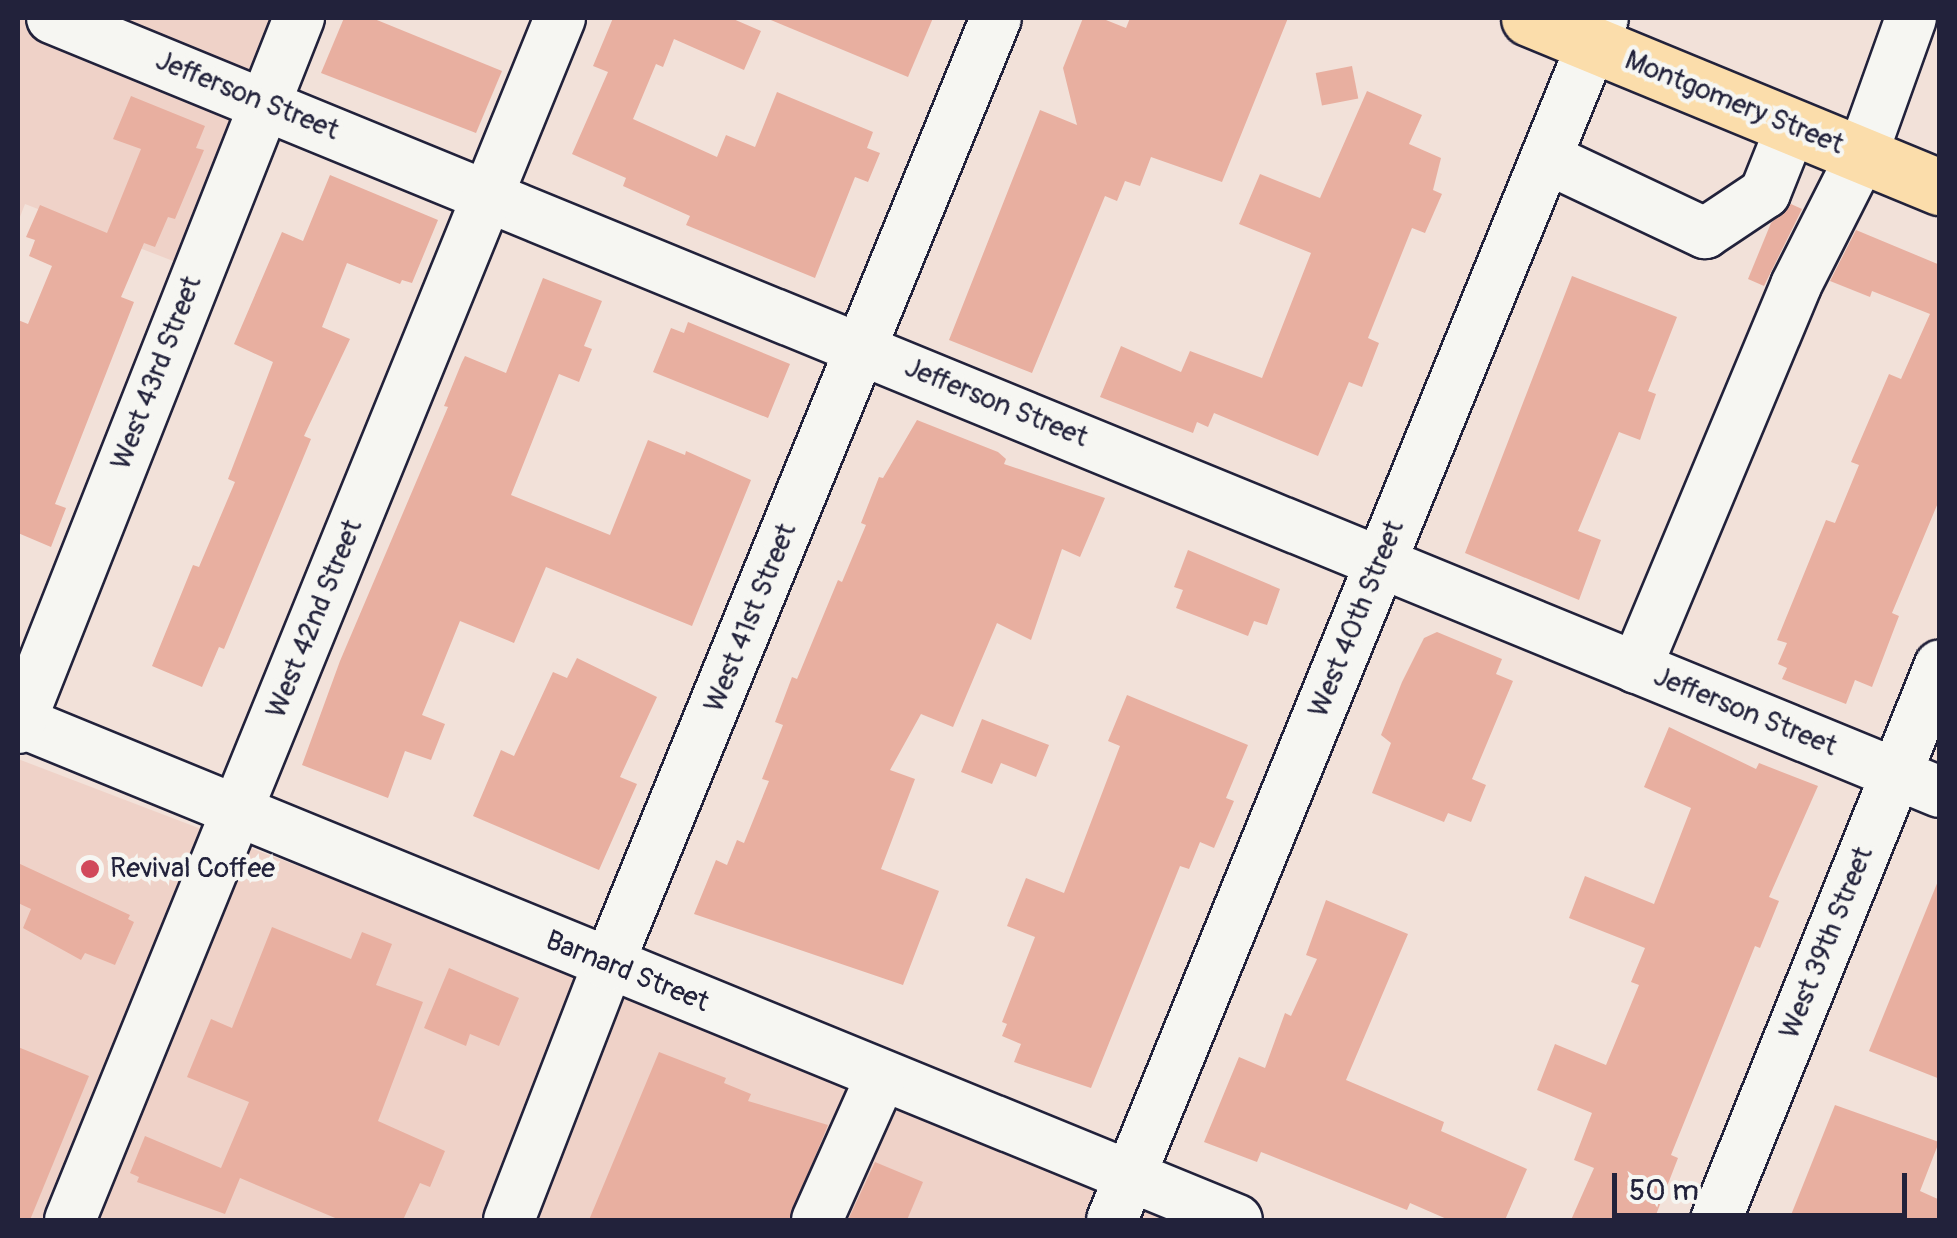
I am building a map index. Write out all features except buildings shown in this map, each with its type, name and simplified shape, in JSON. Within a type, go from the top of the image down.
[{"type":"main road","name":"Montgomery Street","points":[[1528,18],[1598,31],[1791,128],[1940,187]]},
{"type":"street","name":"Jefferson Street","points":[[52,18],[1917,783]]},
{"type":"street","name":"West 43rd Street","points":[[18,724],[299,18]]},
{"type":"street","name":"West 42nd Street","points":[[70,1220],[560,18]]},
{"type":"street","name":"West 41st Street","points":[[509,1220],[608,965],[996,18]]},
{"type":"street","points":[[1636,668],[1796,285],[1862,155],[1911,18]]},
{"type":"street","name":"West 40th Street","points":[[1120,1199],[1598,31]]},
{"type":"street","points":[[1546,158],[1705,233],[1764,193],[1791,128]]},
{"type":"street","name":"West 39th Street","points":[[1716,1220],[1917,783],[1940,665]]},
{"type":"street","name":"Barnard Street","points":[[18,724],[881,1077],[1120,1199],[1237,1220]]},
{"type":"street","points":[[817,1220],[881,1077]]},
{"type":"shaded area","points":[[18,18],[281,18],[181,264],[25,204],[18,222]]},
{"type":"shaded area","points":[[18,759],[1224,1220],[18,1220]]},
{"type":"place","name":"Revival Coffee","points":[[90,869]]}]
